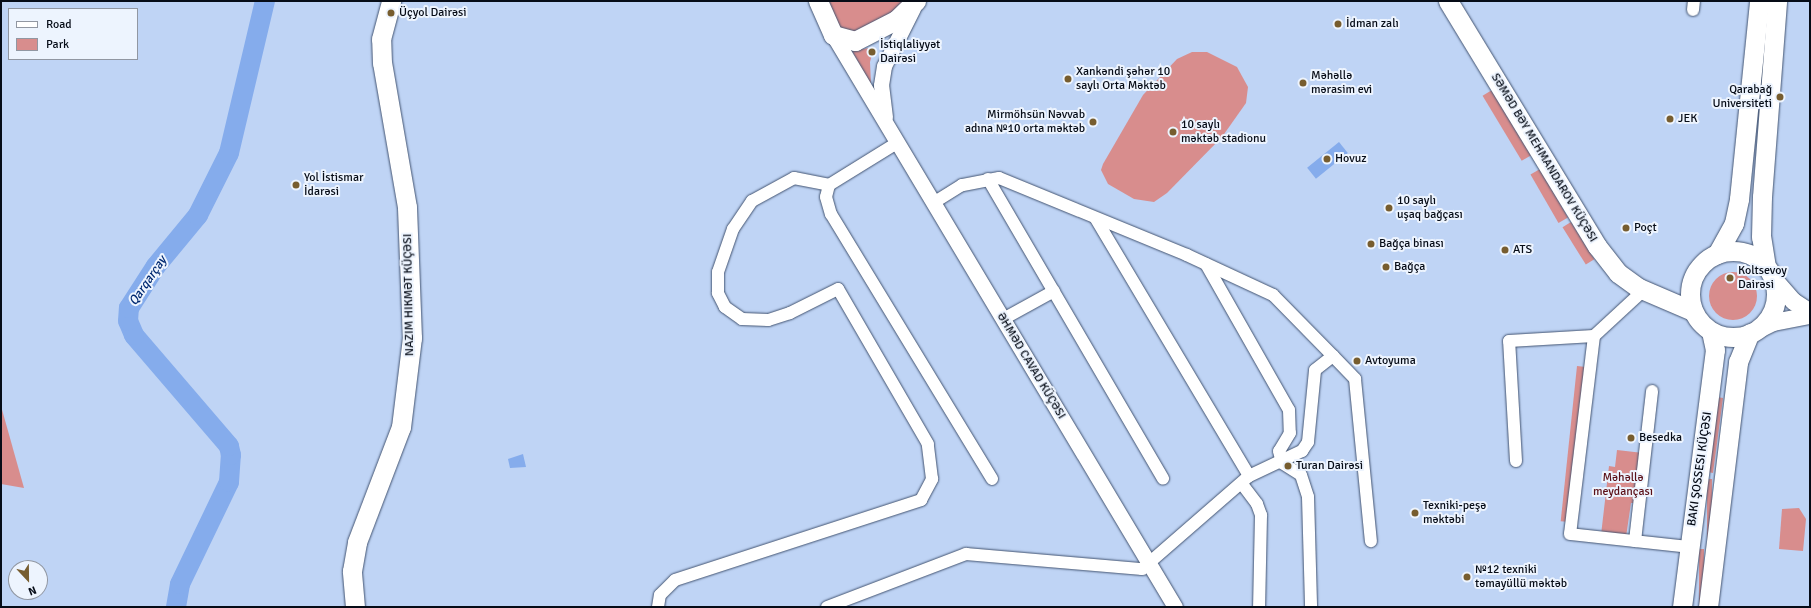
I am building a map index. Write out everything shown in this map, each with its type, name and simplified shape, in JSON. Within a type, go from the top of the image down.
[{"type":"main road","name":"NAZIM HIKMƏT KÜÇƏSI","points":[[356,607],[352,571],[357,542],[401,427],[410,358],[408,207],[382,63],[381,39],[391,1]]},
{"type":"main road","name":"SƏMƏD BƏY MEHMANDAROV KÜÇƏSI","points":[[1448,1],[1597,246],[1618,273],[1652,292],[1693,311]]},
{"type":"main road","points":[[1682,607],[1715,350],[1711,331],[1693,311],[1692,284],[1697,271],[1717,254],[1734,223],[1739,199],[1759,1]]},
{"type":"main road","points":[[1708,607],[1738,362],[1750,334],[1762,326],[1775,304],[1770,272],[1761,237],[1762,196],[1777,1]]},
{"type":"main road","points":[[817,3],[833,35],[847,40],[863,38],[918,2]]},
{"type":"main road","points":[[1717,254],[1744,253],[1770,272],[1793,301],[1810,313]]},
{"type":"main road","points":[[1652,292],[1692,284]]},
{"type":"main road","points":[[1711,331],[1737,337],[1750,334],[1773,322],[1810,313]]},
{"type":"street","points":[[887,126],[881,85],[884,66],[918,2]]},
{"type":"street","name":"ƏHMƏD CAVAD KÜÇƏSI","points":[[833,35],[1150,564],[1174,607]]},
{"type":"street","points":[[658,607],[660,595],[675,580],[921,500],[932,479],[928,444],[838,289],[790,313],[768,320],[742,318],[725,307],[718,293],[718,272],[733,229],[749,204],[794,178],[828,185],[897,143]]},
{"type":"street","points":[[933,203],[962,185],[999,178],[1206,264],[1273,295],[1355,379],[1371,541]]},
{"type":"street","points":[[988,179],[1163,479]]},
{"type":"street","points":[[828,185],[826,197],[831,214],[992,479]]},
{"type":"street","points":[[1096,219],[1246,480],[1257,504],[1261,516],[1259,607]]},
{"type":"street","points":[[1206,264],[1289,410],[1290,433],[1279,451],[1282,463],[1301,475],[1308,497],[1312,607]]},
{"type":"street","points":[[1003,320],[1054,291]]},
{"type":"street","points":[[1516,461],[1509,341],[1594,336],[1652,292]]},
{"type":"street","points":[[1594,336],[1570,534],[1689,547]]},
{"type":"street","points":[[827,607],[966,554],[1142,569],[1150,564],[1246,480],[1282,463],[1302,451],[1308,442],[1315,370],[1333,356]]},
{"type":"street","points":[[1635,541],[1652,391]]},
{"type":"green space","points":[[824,1],[910,1],[866,32],[840,30]]},
{"type":"green space","points":[[874,47],[870,62],[871,85],[852,51]]},
{"type":"green space","name":"10 saylı məktəb stadionu","points":[[1192,52],[1207,52],[1237,67],[1248,87],[1246,103],[1222,137],[1167,193],[1154,202],[1134,199],[1108,184],[1101,170],[1103,164],[1143,95],[1177,59]]},
{"type":"green space","points":[[1492,90],[1531,155],[1522,161],[1483,96]]},
{"type":"green space","points":[[1540,169],[1568,217],[1558,223],[1530,174]]},
{"type":"green space","points":[[1571,222],[1594,259],[1586,265],[1563,227]]},
{"type":"green space","points":[[1728,272],[1738,272],[1750,279],[1757,291],[1757,301],[1750,313],[1738,320],[1728,320],[1720,316],[1713,309],[1709,301],[1709,291],[1713,283],[1720,276]]},
{"type":"green space","points":[[1577,366],[1586,367],[1570,522],[1561,521]]},
{"type":"green space","points":[[1717,397],[1723,398],[1713,473],[1708,472]]},
{"type":"green space","points":[[1,406],[24,488],[1,484]]},
{"type":"green space","name":"Məhəllə meydançası","points":[[1617,450],[1643,453],[1637,503],[1631,503],[1626,537],[1601,535],[1609,466],[1615,467]]},
{"type":"green space","points":[[1707,479],[1712,479],[1712,541],[1707,541]]},
{"type":"green space","points":[[1799,508],[1806,519],[1803,551],[1779,549],[1782,509]]},
{"type":"green space","points":[[1699,549],[1704,549],[1704,607],[1699,607]]},
{"type":"water","name":"Hovuz","points":[[1339,142],[1348,153],[1316,179],[1307,168]]},
{"type":"water","points":[[523,454],[526,467],[510,468],[508,459]]},
{"type":"waterway","name":"Qarqarçay","points":[[176,607],[180,584],[229,482],[231,455],[229,446],[134,335],[128,321],[129,308],[156,266],[198,215],[229,153],[265,1]]},
{"type":"place","name":"Üçyol Dairəsi","points":[[391,13]]},
{"type":"place","name":"İdman zalı","points":[[1338,24]]},
{"type":"place","name":"İstiqlaliyyət Dairəsi","points":[[872,52]]},
{"type":"place","name":"Xankəndi şəhər 10 saylı Orta Məktəb","points":[[1068,79]]},
{"type":"place","name":"Məhəllə mərasim evi","points":[[1303,83]]},
{"type":"place","name":"Qarabağ Universiteti","points":[[1780,97]]},
{"type":"place","name":"JEK","points":[[1670,119]]},
{"type":"place","name":"Mirmöhsün Nəvvab adına №10 orta məktəb","points":[[1093,122]]},
{"type":"place","name":"10 saylı məktəb stadionu","points":[[1173,132]]},
{"type":"place","name":"Hovuz","points":[[1327,159]]},
{"type":"place","name":"Yol İstismar İdarəsi","points":[[296,185]]},
{"type":"place","name":"10 saylı uşaq bağçası","points":[[1389,208]]},
{"type":"place","name":"Poçt","points":[[1626,228]]},
{"type":"place","name":"Bağça binası","points":[[1371,244]]},
{"type":"place","name":"ATS","points":[[1505,250]]},
{"type":"place","name":"Bağça","points":[[1386,267]]},
{"type":"place","name":"Koltsevoy Dairəsi","points":[[1730,278]]},
{"type":"place","name":"Avtoyuma","points":[[1357,361]]},
{"type":"place","name":"Besedka","points":[[1631,438]]},
{"type":"place","name":"Turan Dairəsi","points":[[1288,466]]},
{"type":"place","name":"Texniki-peşə məktəbi","points":[[1415,513]]},
{"type":"place","name":"№12 texniki təmayüllü məktəb","points":[[1467,577]]}]
